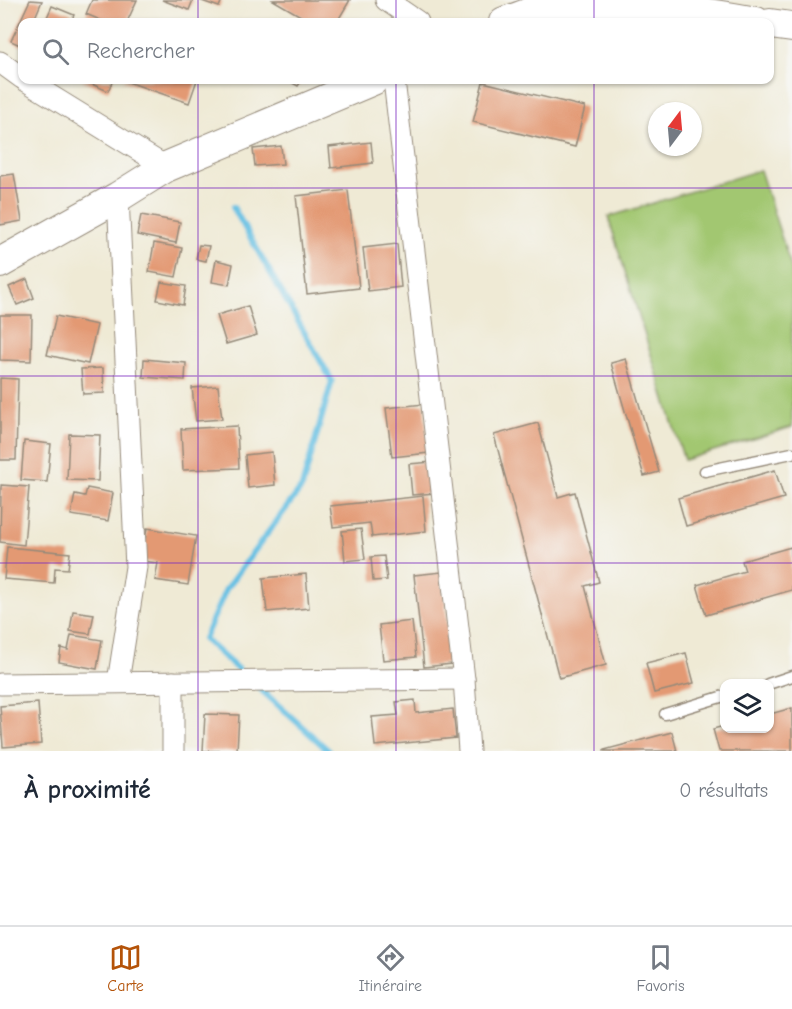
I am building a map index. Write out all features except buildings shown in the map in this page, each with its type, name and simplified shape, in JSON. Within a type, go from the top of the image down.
[{"type":"street","points":[[386,0],[412,18]]},
{"type":"street","points":[[516,18],[553,6],[627,1],[734,18]]},
{"type":"street","points":[[774,25],[792,27]]},
{"type":"street","points":[[0,62],[18,75]]},
{"type":"street","points":[[32,84],[166,167]]},
{"type":"street","points":[[0,263],[118,197],[166,167],[363,84]]},
{"type":"street","points":[[394,84],[464,679],[469,751]]},
{"type":"street","points":[[118,197],[136,567],[118,682]]},
{"type":"street","points":[[0,684],[464,679]]},
{"type":"street","points":[[173,682],[173,751]]},
{"type":"lane","points":[[705,471],[792,453]]},
{"type":"lane","points":[[774,682],[792,676]]},
{"type":"lane","points":[[665,714],[720,697]]},
{"type":"green space","points":[[760,170],[792,270],[792,427],[684,460],[608,217]]},
{"type":"waterway","points":[[233,207],[332,381],[302,487],[226,589],[204,639],[244,675]]},
{"type":"waterway","points":[[258,687],[329,751]]}]
